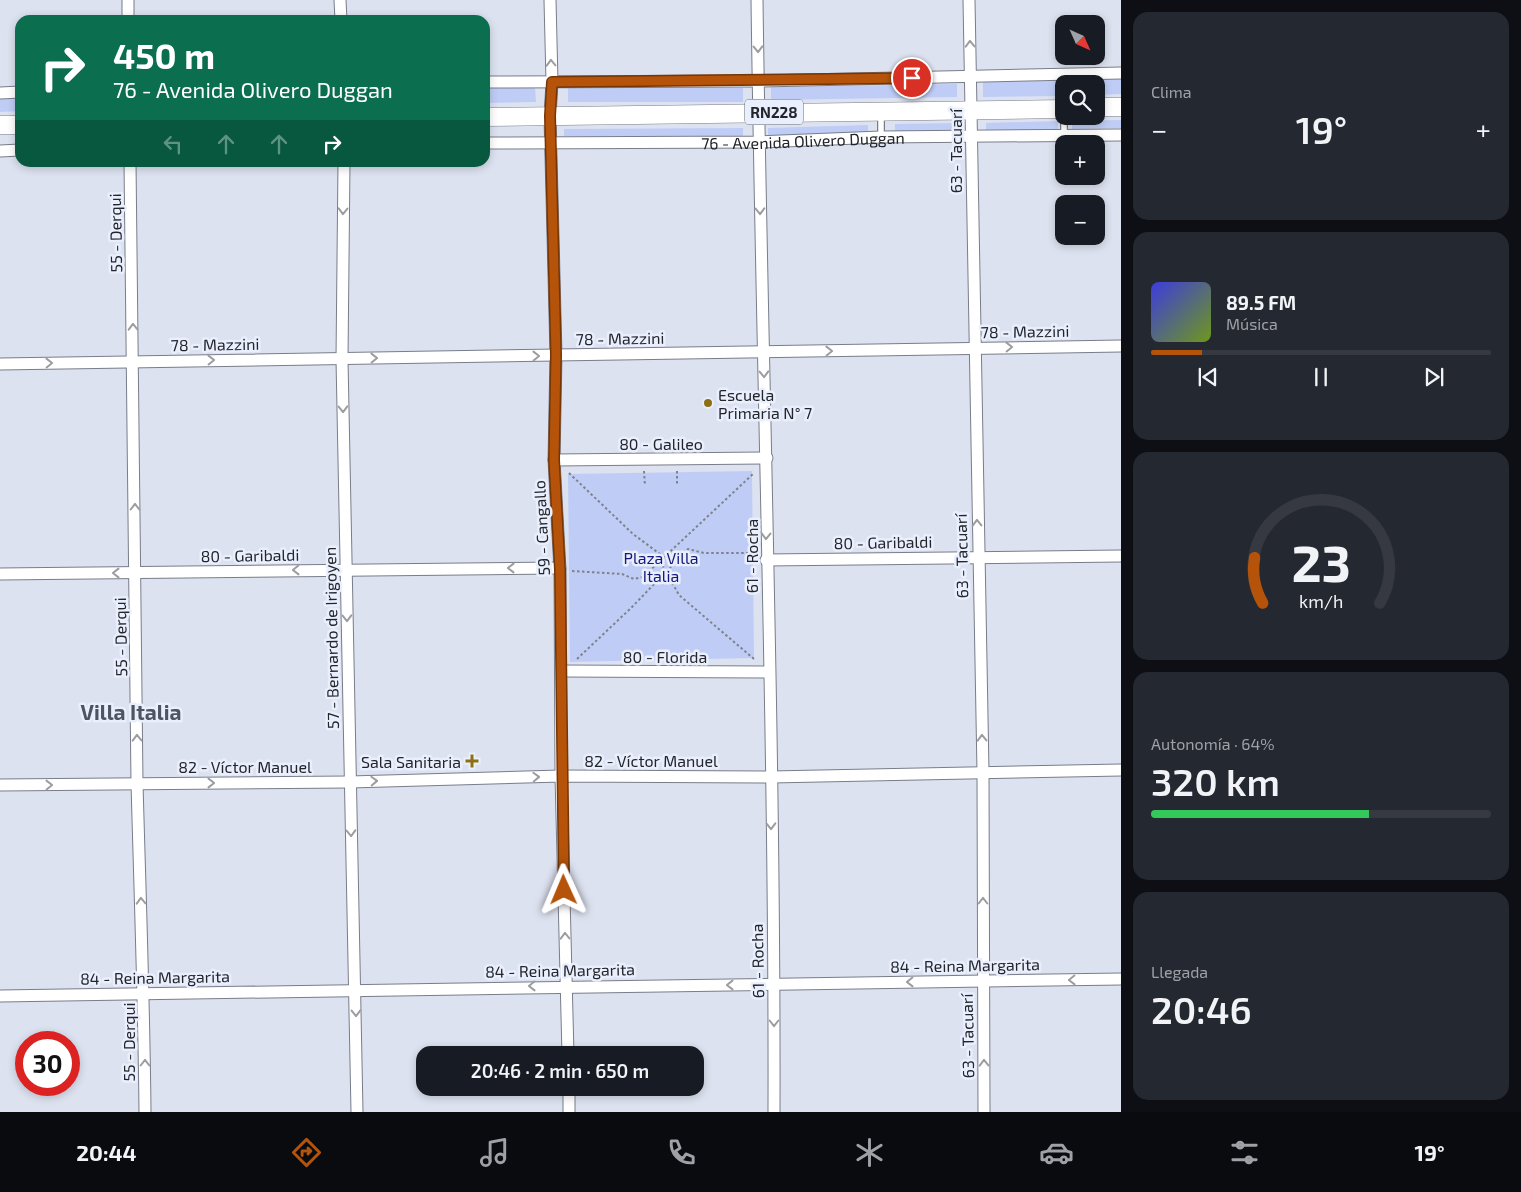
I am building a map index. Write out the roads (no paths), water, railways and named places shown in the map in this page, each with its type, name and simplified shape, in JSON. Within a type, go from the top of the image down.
[{"type":"highway","points":[[1105,107],[1121,106]]},
{"type":"highway","name":"76 - Avenida Olivero Duggan","points":[[490,117],[1055,109]]},
{"type":"highway","points":[[0,125],[15,125]]},
{"type":"street","points":[[128,0],[128,15]]},
{"type":"street","points":[[340,0],[341,15]]},
{"type":"street","name":"59 - Cangallo","points":[[550,0],[552,82],[550,116],[556,355],[554,460],[560,569],[562,671],[561,776],[568,1046]]},
{"type":"street","name":"61 - Rocha","points":[[757,0],[763,352],[767,458],[766,556],[774,984],[774,1112]]},
{"type":"street","name":"63 - Tacuarí","points":[[969,0],[983,772],[982,982],[984,1112]]},
{"type":"street","points":[[490,82],[758,81],[1121,74]]},
{"type":"street","points":[[0,93],[15,92]]},
{"type":"street","name":"76 - Avenida Olivero Duggan","points":[[1105,135],[1121,135]]},
{"type":"street","name":"76 - Avenida Olivero Duggan","points":[[490,143],[759,142],[881,137],[1055,136]]},
{"type":"street","points":[[0,150],[15,150]]},
{"type":"street","name":"55 - Derqui","points":[[130,167],[134,361],[137,784],[144,993],[145,1112]]},
{"type":"street","name":"57 - Bernardo de Irigoyen","points":[[344,167],[342,359],[357,1112]]},
{"type":"street","name":"78 - Mazzini","points":[[0,364],[1121,346]]},
{"type":"street","name":"80 - Galileo","points":[[554,460],[767,458]]},
{"type":"street","name":"80 - Garibaldi","points":[[766,556],[978,558],[1121,556]]},
{"type":"street","name":"80 - Garibaldi","points":[[0,574],[560,569]]},
{"type":"street","name":"80 - Florida","points":[[562,671],[769,672]]},
{"type":"street","name":"82 - Víctor Manuel","points":[[0,785],[350,782],[561,776],[770,777],[1121,770]]},
{"type":"street","name":"84 - Reina Margarita","points":[[0,996],[566,986],[982,982],[1121,978]]},
{"type":"street","points":[[569,1096],[569,1112]]},
{"type":"lane","points":[[881,137],[882,112]]},
{"type":"place","name":"Escuela Primaria N° 7","points":[[708,403]]},
{"type":"place","name":"Sala Sanitaria","points":[[472,761]]},
{"type":"district","name":"Villa Italia","points":[[131,711]]},
{"type":"park label","name":"Plaza Villa Italia","points":[[661,566]]}]
